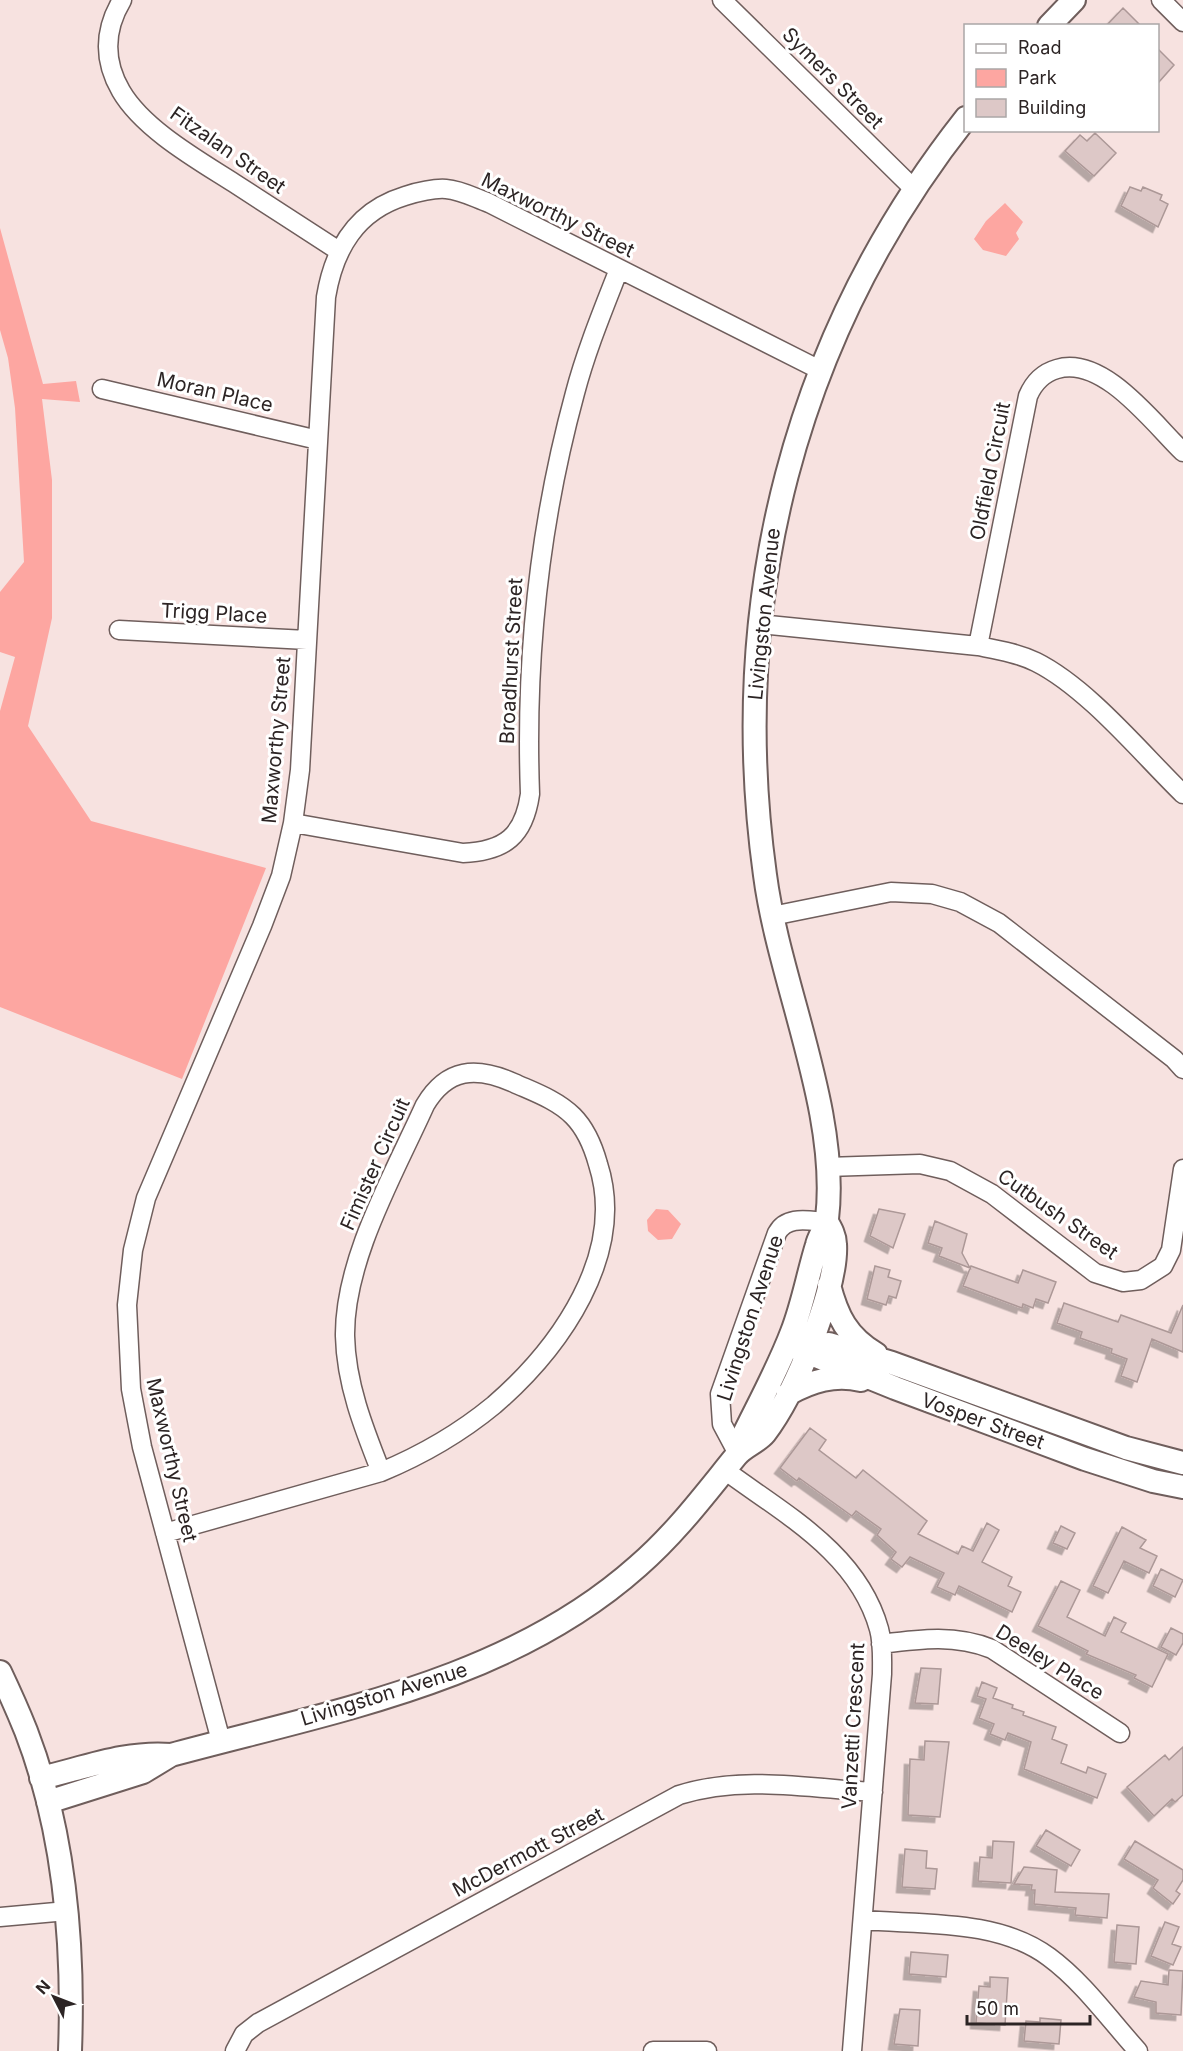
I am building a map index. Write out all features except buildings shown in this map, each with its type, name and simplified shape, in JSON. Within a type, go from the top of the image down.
[{"type":"street","name":"Fitzalan Street","points":[[122,0],[112,17],[107,38],[112,71],[122,93],[146,119],[187,153],[339,251]]},
{"type":"street","name":"Symers Street","points":[[722,0],[913,188]]},
{"type":"street","points":[[1051,24],[1074,0]]},
{"type":"street","points":[[1161,0],[1183,22]]},
{"type":"street","name":"Livingston Avenue","points":[[732,1462],[741,1440],[800,1341],[829,1283],[836,1245],[827,1222],[827,1167],[816,1092],[772,916],[760,837],[754,769],[753,697],[759,624],[775,516],[788,463],[820,370],[862,277],[913,188],[964,121]]},
{"type":"street","name":"Maxworthy Street","points":[[221,1742],[142,1447],[131,1389],[127,1305],[133,1250],[154,1173],[262,926],[281,876],[293,823],[300,770],[326,297],[330,273],[339,251],[363,218],[374,210],[413,194],[445,189],[489,203],[820,370]]},
{"type":"street","name":"Broadhurst Street","points":[[293,823],[464,853],[485,852],[503,845],[518,832],[527,814],[530,794],[530,656],[545,522],[575,392],[619,269]]},
{"type":"street","name":"Oldfield Circuit","points":[[978,646],[1028,396],[1036,382],[1048,371],[1065,366],[1083,367],[1101,374],[1183,452]]},
{"type":"street","name":"Moran Place","points":[[102,389],[318,440]]},
{"type":"street","points":[[759,624],[978,646],[1010,652],[1037,663],[1064,681],[1089,702],[1183,794]]},
{"type":"street","name":"Trigg Place","points":[[119,630],[307,640]]},
{"type":"street","points":[[772,916],[891,892],[932,894],[960,902],[999,923],[1174,1059],[1183,1070]]},
{"type":"street","name":"Fimister Circuit","points":[[165,1533],[381,1472],[453,1435],[496,1403],[533,1366],[565,1324],[597,1264],[604,1236],[606,1205],[602,1174],[591,1143],[572,1115],[554,1101],[499,1076],[478,1072],[458,1074],[434,1089],[424,1105],[358,1258],[348,1296],[345,1337],[361,1420],[381,1472]]},
{"type":"street","name":"Cutbush Street","points":[[827,1167],[920,1164],[950,1171],[992,1194],[1095,1273],[1123,1282],[1141,1280],[1163,1266],[1171,1250],[1183,1169]]},
{"type":"street","name":"Livingston Avenue","points":[[732,1462],[722,1425],[720,1394],[777,1233],[786,1223],[798,1220],[827,1222]]},
{"type":"street","name":"Livingston Avenue","points":[[48,1802],[143,1772],[171,1755],[431,1684],[525,1643],[583,1609],[636,1568],[690,1513],[732,1462],[764,1434],[788,1394],[818,1241],[827,1222]]},
{"type":"street","points":[[829,1283],[836,1312],[846,1329],[866,1348],[891,1362]]},
{"type":"street","name":"Vosper Street","points":[[800,1341],[891,1362],[1126,1448],[1183,1463]]},
{"type":"street","name":"Vosper Street","points":[[800,1341],[895,1388],[1085,1459],[1153,1481],[1183,1487]]},
{"type":"street","points":[[788,1394],[810,1382],[831,1378],[852,1378],[895,1388]]},
{"type":"street","name":"Vanzetti Crescent","points":[[732,1462],[844,1563],[870,1602],[881,1644],[882,1674],[852,2051]]},
{"type":"street","name":"Deeley Place","points":[[881,1644],[953,1638],[979,1644],[992,1649],[1120,1733]]},
{"type":"street","points":[[0,1672],[26,1731],[48,1802],[67,1911],[70,2051]]},
{"type":"street","name":"Livingston Avenue","points":[[41,1778],[130,1756],[150,1753],[171,1755]]},
{"type":"street","name":"McDermott Street","points":[[235,2051],[244,2034],[258,2023],[680,1795],[707,1786],[735,1783],[873,1792]]},
{"type":"street","points":[[0,1917],[67,1911]]},
{"type":"street","points":[[863,1920],[972,1929],[1013,1937],[1051,1959],[1073,1978],[1138,2051]]},
{"type":"street","points":[[653,2051],[707,2051]]},
{"type":"green space","points":[[1005,203],[1023,222],[1016,233],[1019,239],[1006,256],[983,250],[974,239],[986,221]]},
{"type":"green space","points":[[0,228],[43,384],[76,381],[80,402],[42,399],[52,480],[52,618],[28,726],[91,821],[266,868],[182,1079],[0,1007],[0,711],[15,657],[0,652],[0,592],[24,562],[15,408],[8,358],[0,330]]},
{"type":"green space","points":[[656,1209],[668,1210],[681,1224],[672,1239],[658,1240],[648,1231],[647,1220]]}]
